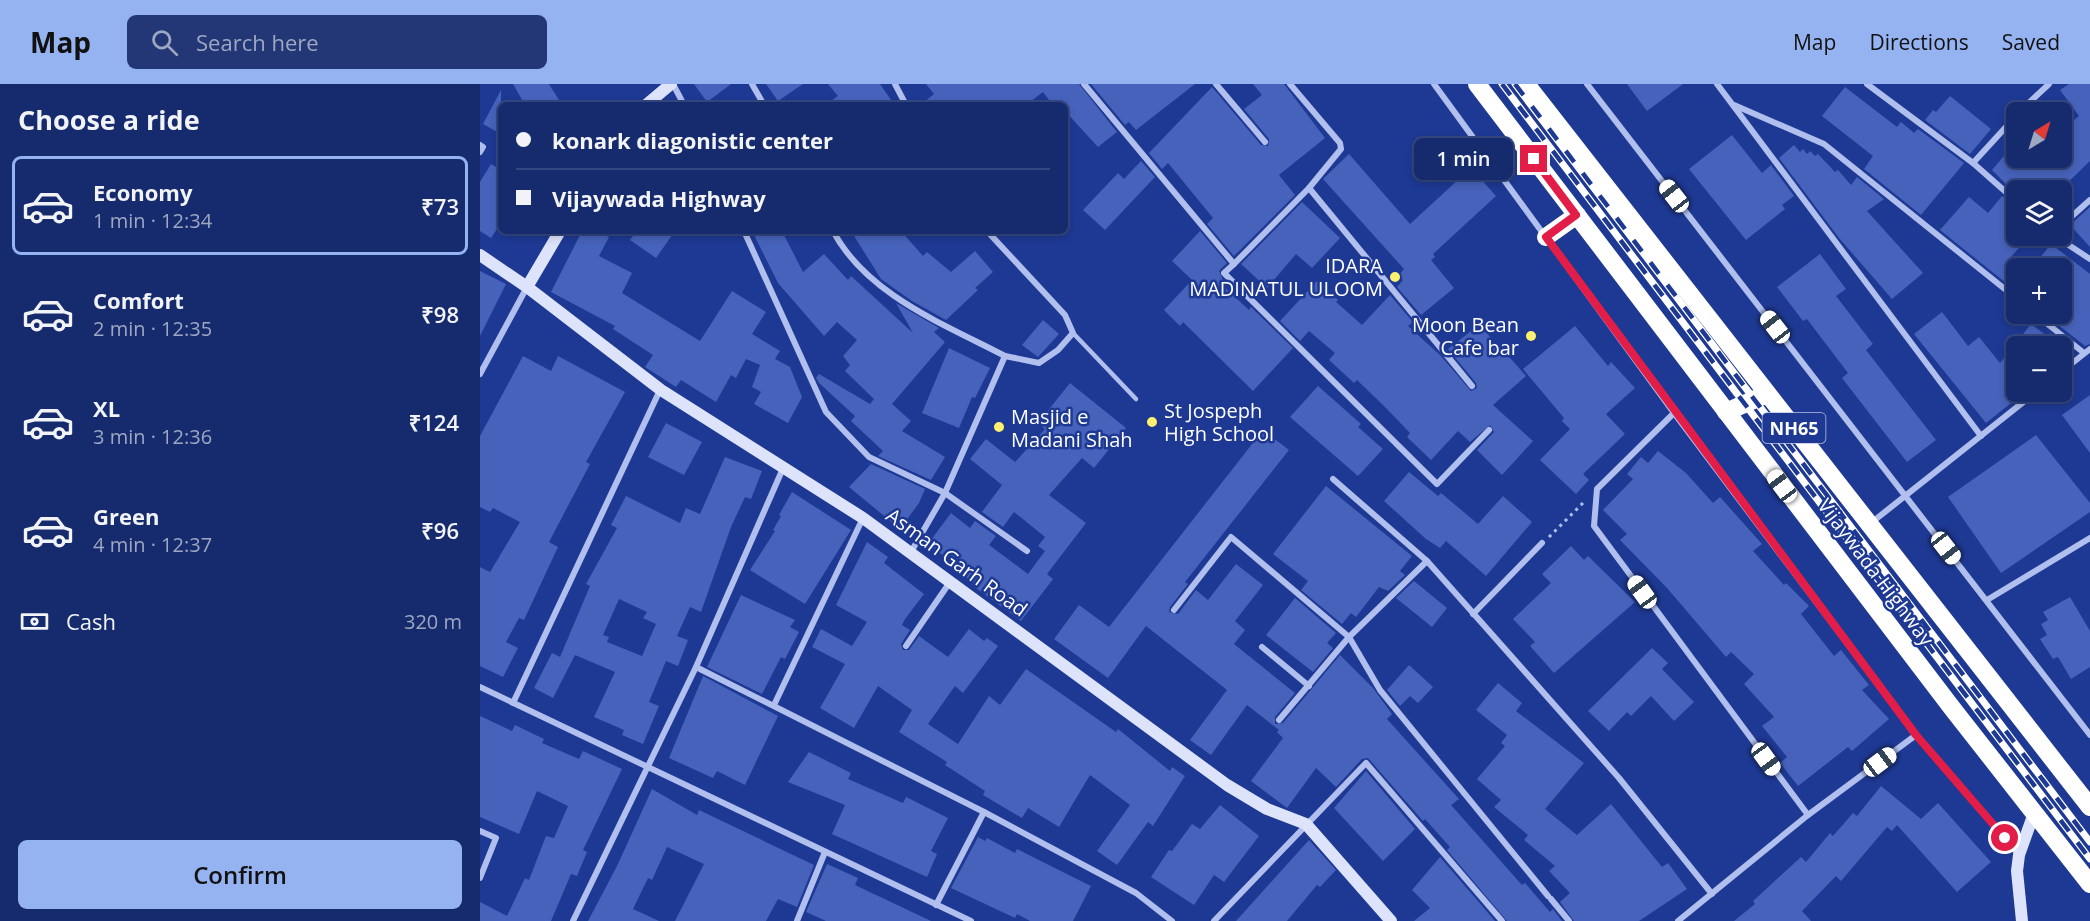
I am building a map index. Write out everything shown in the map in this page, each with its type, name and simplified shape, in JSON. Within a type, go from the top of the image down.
[{"type":"highway","name":"Vijaywada Highway","points":[[1477,84],[1726,412],[2090,884]]},
{"type":"highway","name":"Vijaywada Highway","points":[[1526,84],[2090,807]]},
{"type":"highway","points":[[1546,237],[1576,215]]},
{"type":"highway","points":[[1726,412],[1767,394]]},
{"type":"street","points":[[650,102],[672,84],[682,102]]},
{"type":"street","points":[[752,84],[762,102]]},
{"type":"street","points":[[895,84],[904,102]]},
{"type":"street","points":[[1084,84],[1234,264]]},
{"type":"street","points":[[1216,84],[1265,142]]},
{"type":"street","points":[[1290,84],[1340,143],[1341,149],[1310,188],[1224,273],[1437,484],[1489,430]]},
{"type":"street","points":[[1434,84],[1674,412],[1916,735],[2019,855]]},
{"type":"street","points":[[1587,84],[2090,735]]},
{"type":"street","points":[[1716,84],[1981,436]]},
{"type":"street","points":[[1867,84],[1973,163],[2006,192]]},
{"type":"street","points":[[2030,102],[2049,84]]},
{"type":"street","points":[[1734,105],[1824,144],[2006,290]]},
{"type":"street","points":[[1973,163],[2006,127]]},
{"type":"street","points":[[480,145],[483,147],[480,152]]},
{"type":"street","points":[[1310,188],[1472,386]]},
{"type":"street","points":[[2072,216],[2090,200]]},
{"type":"street","points":[[480,374],[526,287],[558,234]]},
{"type":"street","points":[[745,234],[826,412],[869,457],[945,493],[1027,551]]},
{"type":"street","points":[[835,234],[843,250],[894,297],[1005,356],[1039,363],[1058,350],[1074,333],[1065,315],[990,234]]},
{"type":"street","points":[[2070,246],[2090,260]]},
{"type":"street","name":"Asman Garh Road","points":[[480,255],[526,287],[661,390],[784,466],[911,552],[1227,785],[1266,809],[1306,825],[1391,921]]},
{"type":"street","points":[[2049,324],[2087,351],[2072,363]]},
{"type":"street","points":[[911,552],[945,493],[1005,356]]},
{"type":"street","points":[[513,703],[661,390]]},
{"type":"street","points":[[1869,525],[2024,402]]},
{"type":"street","points":[[1674,412],[1597,489],[1594,526],[1808,815]]},
{"type":"street","points":[[573,921],[645,768],[696,667],[784,466]]},
{"type":"street","points":[[1334,480],[1427,561],[1619,778],[1712,894]]},
{"type":"street","points":[[774,705],[863,518]]},
{"type":"street","points":[[1174,610],[1231,537],[1349,637],[1380,690],[1569,921]]},
{"type":"street","points":[[1987,600],[2090,538]]},
{"type":"street","points":[[1473,614],[1542,543]]},
{"type":"street","points":[[1279,720],[1349,637],[1427,561]]},
{"type":"street","points":[[906,646],[950,581]]},
{"type":"street","points":[[1262,647],[1309,686]]},
{"type":"street","points":[[696,667],[984,812],[1136,893],[1172,921]]},
{"type":"street","points":[[480,687],[645,768],[971,921]]},
{"type":"street","points":[[1678,921],[1808,815],[1916,735]]},
{"type":"street","points":[[1214,921],[1366,763],[1502,921]]},
{"type":"street","points":[[936,905],[984,812]]},
{"type":"street","points":[[2022,921],[2017,871],[2019,855],[2034,813]]},
{"type":"street","points":[[480,831],[496,838],[480,878]]},
{"type":"street","points":[[797,921],[825,852]]},
{"type":"lane","points":[[1074,333],[1136,399]]},
{"type":"path","points":[[1542,543],[1597,489]]},
{"type":"building","points":[[513,84],[549,84],[560,102],[523,102]]},
{"type":"building","points":[[694,84],[731,84],[707,102]]},
{"type":"building","points":[[766,84],[803,84],[778,101]]},
{"type":"building","points":[[828,84],[880,84],[891,100],[888,102],[829,102],[838,96]]},
{"type":"building","points":[[926,84],[1079,84],[1117,132],[1098,147],[1068,114],[1068,102],[1051,102],[1043,92],[1030,102],[924,102],[934,94]]},
{"type":"building","points":[[1091,84],[1195,84],[1136,130],[1129,122],[1125,125]]},
{"type":"building","points":[[1253,84],[1284,84],[1325,138],[1279,175],[1295,195],[1234,256],[1207,224],[1213,218],[1168,163],[1162,169],[1149,153],[1212,87],[1261,145],[1268,146],[1269,139],[1244,109],[1262,95]]},
{"type":"building","points":[[1627,84],[1683,84],[1647,111]]},
{"type":"building","points":[[2069,84],[2090,84],[2090,161],[2070,180],[2006,180],[2006,184],[1992,170],[2006,154],[2006,168],[2072,168],[2072,122],[2079,116],[2072,106],[2072,102],[2069,102],[2060,90]]},
{"type":"building","points":[[1845,87],[1897,127],[1901,122],[1914,133],[1918,129],[1964,163],[1921,215],[1864,169],[1873,156],[1822,116]]},
{"type":"building","points":[[501,90],[501,102],[498,102],[498,132],[483,124]]},
{"type":"building","points":[[1950,96],[1991,129],[1970,154],[1925,120],[1933,110],[1936,112]]},
{"type":"building","points":[[1732,135],[1762,173],[1771,165],[1794,196],[1782,205],[1785,209],[1746,240],[1689,169]]},
{"type":"building","points":[[1794,145],[1800,152],[1803,149],[1807,154],[1810,151],[1815,156],[1818,154],[1835,172],[1838,170],[1851,185],[1857,177],[1884,199],[1867,211],[1923,273],[1892,299],[1839,238],[1779,158]]},
{"type":"building","points":[[1349,154],[1410,224],[1471,168],[1496,196],[1433,254],[1435,257],[1431,260],[1454,288],[1421,315],[1397,287],[1403,280],[1399,275],[1404,269],[1323,179]]},
{"type":"building","points":[[1141,161],[1155,177],[1105,230],[1083,210],[1118,173],[1124,179]]},
{"type":"building","points":[[491,164],[498,168],[498,228],[491,238],[480,231],[480,182]]},
{"type":"building","points":[[2002,196],[2006,199],[2006,246],[2020,246],[2010,258],[2006,258],[2006,283],[1940,230],[1969,197],[1988,213]]},
{"type":"building","points":[[1302,202],[1340,238],[1312,268],[1296,254],[1267,288],[1241,264]]},
{"type":"building","points":[[2090,207],[2090,247],[2072,227],[2072,223]]},
{"type":"building","points":[[1200,231],[1227,263],[1219,271],[1223,280],[1220,283],[1249,310],[1251,307],[1293,348],[1253,391],[1183,322],[1180,326],[1164,310],[1192,280],[1172,261]]},
{"type":"building","points":[[580,234],[603,234],[609,237],[599,256],[632,273],[622,293],[700,341],[732,291],[766,312],[752,334],[780,351],[775,359],[790,367],[802,397],[788,423],[754,404],[761,392],[752,387],[760,365],[746,359],[736,378],[731,375],[716,402],[681,380],[676,387],[645,367],[653,355],[613,329],[615,326],[551,292]]},
{"type":"building","points":[[635,234],[673,234],[656,258],[630,240]]},
{"type":"building","points":[[754,234],[784,234],[803,272],[824,254],[848,280],[851,276],[913,333],[896,303],[939,328],[934,332],[945,342],[892,404],[911,421],[902,431],[945,457],[931,480],[878,456],[883,451],[851,421],[855,416],[819,383],[816,378],[819,374],[870,404],[874,399],[845,371],[850,365],[843,356],[857,340],[837,322],[824,336],[778,283]]},
{"type":"building","points":[[853,234],[904,234],[923,256],[927,252],[951,272],[975,251],[993,272],[975,288],[978,290],[946,320],[912,301],[881,279]]},
{"type":"building","points":[[2049,246],[2054,246],[2069,258],[2040,258]]},
{"type":"building","points":[[1820,254],[1846,289],[1836,296],[1873,344],[1866,350],[1936,440],[1907,462],[1842,378],[1848,373],[1807,319],[1803,321],[1777,287]]},
{"type":"building","points":[[2072,260],[2090,274],[2090,344],[2085,346],[2057,324],[2072,324]]},
{"type":"building","points":[[480,271],[506,284],[480,336]]},
{"type":"building","points":[[1317,281],[1362,325],[1390,295],[1413,322],[1408,326],[1440,355],[1471,391],[1477,388],[1476,383],[1448,349],[1480,324],[1502,353],[1504,351],[1526,376],[1493,405],[1533,441],[1502,475],[1477,450],[1494,432],[1490,425],[1470,442],[1458,431],[1431,460],[1407,437],[1410,433],[1385,407],[1357,380],[1354,383],[1329,360],[1335,353],[1309,331],[1300,341],[1280,321]]},
{"type":"building","points":[[1942,312],[1968,346],[1979,337],[2000,363],[2006,355],[2006,402],[2012,402],[1986,423],[1914,334]]},
{"type":"building","points":[[1043,320],[1059,334],[1038,357],[1022,345]]},
{"type":"building","points":[[2031,324],[2047,336],[2021,336]]},
{"type":"building","points":[[1575,326],[1608,366],[1611,362],[1635,388],[1606,414],[1625,434],[1583,474],[1589,480],[1576,494],[1540,460],[1570,429],[1562,421],[1564,418],[1523,369]]},
{"type":"building","points":[[949,348],[990,368],[975,398],[972,397],[959,428],[922,413]]},
{"type":"building","points":[[523,356],[551,371],[558,356],[625,392],[586,462],[590,464],[549,542],[558,547],[524,620],[519,618],[506,642],[518,648],[503,677],[480,666],[480,567],[490,572],[520,522],[493,508],[490,512],[480,507],[480,436]]},
{"type":"building","points":[[1070,383],[1126,428],[1094,468],[1082,458],[1049,495],[1086,523],[1047,574],[1053,579],[1021,621],[972,585],[974,583],[952,567],[954,564],[928,544],[951,513],[970,528],[975,521],[996,536],[989,545],[1028,574],[1045,551],[1038,546],[1045,537],[1014,512],[1003,527],[982,512],[1002,485],[970,459],[986,439],[1015,462],[1045,429],[1038,423]]},
{"type":"building","points":[[1318,386],[1361,424],[1358,427],[1383,449],[1358,476],[1290,417]]},
{"type":"building","points":[[2090,395],[2090,453],[2062,415]]},
{"type":"building","points":[[666,423],[702,442],[684,475],[648,457]]},
{"type":"building","points":[[1263,430],[1289,450],[1185,582],[1188,584],[1170,607],[1169,612],[1178,614],[1196,590],[1208,600],[1236,564],[1263,585],[1235,621],[1245,630],[1234,644],[1295,693],[1275,717],[1275,724],[1283,723],[1340,655],[1373,688],[1392,714],[1387,719],[1459,799],[1451,805],[1522,885],[1525,883],[1550,912],[1553,909],[1562,921],[1507,921],[1447,850],[1450,847],[1425,819],[1423,821],[1368,758],[1362,759],[1336,787],[1316,768],[1287,808],[1251,781],[1283,738],[1277,732],[1279,730],[1247,705],[1211,755],[1190,740],[1227,690],[1146,626],[1108,678],[1054,639],[1079,605],[1109,627]]},
{"type":"building","points":[[2036,435],[2090,503],[2090,512],[2001,573],[1948,497]]},
{"type":"building","points":[[1658,451],[1686,473],[1713,503],[1720,497],[1762,544],[1753,551],[1784,585],[1786,583],[1809,606],[1801,614],[1834,656],[1841,650],[1869,685],[1862,690],[1889,719],[1852,751],[1848,747],[1798,786],[1780,763],[1787,757],[1762,726],[1774,717],[1744,684],[1754,674],[1731,652],[1726,657],[1667,588],[1620,540],[1627,534],[1603,510],[1633,479],[1627,474],[1641,457],[1648,463]]},
{"type":"building","points":[[725,457],[762,471],[751,499],[745,497],[731,527],[701,612],[690,607],[677,636],[688,640],[678,666],[666,661],[649,702],[659,706],[643,744],[622,735],[624,730],[594,717],[615,672],[575,655],[553,698],[534,688],[552,653],[560,657],[590,586],[586,584],[617,528],[611,525],[626,496],[680,523],[686,508],[700,514]],"holes":[[[619,599],[647,612],[643,618],[656,624],[642,656],[607,642],[609,637],[603,635]]]},
{"type":"building","points":[[871,464],[925,489],[919,503],[900,529],[849,487]]},
{"type":"building","points":[[1409,472],[1438,496],[1441,493],[1478,524],[1503,496],[1532,522],[1486,576],[1446,541],[1440,548],[1426,539],[1384,501]]},
{"type":"building","points":[[1326,486],[1412,556],[1400,571],[1405,575],[1388,591],[1379,587],[1356,617],[1351,613],[1342,624],[1301,590],[1308,581],[1273,554]]},
{"type":"building","points":[[792,492],[851,530],[805,604],[750,570],[775,531],[773,530],[781,516],[779,515]]},
{"type":"building","points":[[867,542],[888,557],[884,563],[924,594],[902,625],[910,630],[901,644],[903,650],[909,650],[919,636],[948,657],[969,629],[984,641],[987,638],[998,646],[963,693],[955,686],[928,724],[958,744],[989,696],[1000,705],[1026,669],[1116,732],[1118,729],[1170,771],[1172,767],[1185,776],[1153,826],[1148,822],[1117,865],[1097,851],[1130,805],[1090,775],[1059,827],[1028,808],[1022,818],[983,795],[985,791],[945,765],[947,762],[899,732],[912,710],[878,686],[854,728],[820,708],[845,664],[812,647],[821,629],[852,646],[867,622],[836,605]]},
{"type":"building","points":[[1571,546],[1584,560],[1588,556],[1635,602],[1554,673],[1530,646],[1535,642],[1513,619],[1551,583],[1542,574]]},
{"type":"building","points":[[1414,581],[1447,608],[1432,627],[1396,598]]},
{"type":"building","points":[[741,595],[795,620],[790,627],[799,632],[785,659],[781,657],[762,694],[707,667]]},
{"type":"building","points":[[2070,597],[2090,631],[2090,667],[2071,679],[2058,657],[2053,659],[2040,639],[2047,635],[2041,624],[2048,620],[2043,612]]},
{"type":"building","points":[[1295,598],[1336,633],[1327,643],[1333,648],[1313,672],[1266,635]]},
{"type":"building","points":[[1652,648],[1668,663],[1662,669],[1694,702],[1674,721],[1651,696],[1631,716],[1627,712],[1609,731],[1588,711]]},
{"type":"building","points":[[1409,665],[1433,687],[1418,703],[1410,696],[1400,706],[1387,690]]},
{"type":"building","points":[[703,676],[778,716],[745,785],[717,771],[713,778],[669,758]]},
{"type":"building","points":[[1498,683],[1522,703],[1516,711],[1584,763],[1545,809],[1577,835],[1611,804],[1662,867],[1668,863],[1687,889],[1639,921],[1574,921],[1560,902],[1570,893],[1549,871],[1555,866],[1524,840],[1528,835],[1494,807],[1501,800],[1477,779],[1505,746],[1501,743],[1507,735],[1476,710]]},
{"type":"building","points":[[480,716],[512,731],[515,725],[544,739],[542,743],[579,759],[583,751],[622,769],[583,850],[587,852],[577,876],[571,874],[551,921],[480,921],[480,902],[507,916],[525,878],[529,880],[546,836],[554,838],[568,806],[537,791],[519,834],[480,817]]},
{"type":"building","points":[[809,752],[851,773],[848,779],[903,803],[906,797],[948,818],[931,851],[937,854],[927,877],[832,834],[845,805],[788,782]]},
{"type":"building","points":[[1366,771],[1415,829],[1383,861],[1334,808]]},
{"type":"building","points":[[1881,786],[1921,819],[1938,803],[1991,862],[1957,892],[1897,825],[1892,831],[1887,827],[1841,881],[1836,876],[1802,911],[1811,921],[1734,921],[1755,904],[1753,901],[1801,857],[1806,862],[1830,833],[1833,836],[1853,813],[1857,816]]},
{"type":"building","points":[[652,789],[697,815],[699,810],[814,865],[797,907],[778,899],[766,921],[675,921],[704,864],[667,847],[652,880],[648,878],[633,909],[659,921],[588,921],[617,866]]},
{"type":"building","points":[[1220,805],[1259,836],[1224,882],[1214,875],[1194,905],[1151,877],[1169,850],[1172,851],[1192,824],[1200,829]]},
{"type":"building","points":[[978,837],[985,841],[987,838],[1015,853],[1017,849],[1091,886],[1073,921],[1030,921],[1017,914],[1015,918],[951,888]]},
{"type":"building","points":[[1309,840],[1336,870],[1320,887],[1317,885],[1287,921],[1236,921]]},
{"type":"building","points":[[1440,857],[1495,921],[1414,921],[1430,908],[1412,890]]},
{"type":"building","points":[[827,864],[858,878],[855,885],[931,921],[826,921],[806,912]]},
{"type":"railway","points":[[1502,84],[2090,859]]},
{"type":"railway","points":[[1515,84],[2090,842]]},
{"type":"place","name":"IDARA MADINATUL ULOOM","points":[[1395,277]]},
{"type":"place","name":"Moon Bean Cafe bar","points":[[1531,336]]},
{"type":"place","name":"St Jospeph High School","points":[[1152,422]]},
{"type":"place","name":"Masjid e Madani Shah","points":[[999,427]]},
{"type":"route","points":[[1534,159],[1576,215],[1546,237],[1916,735],[2005,838]]}]
